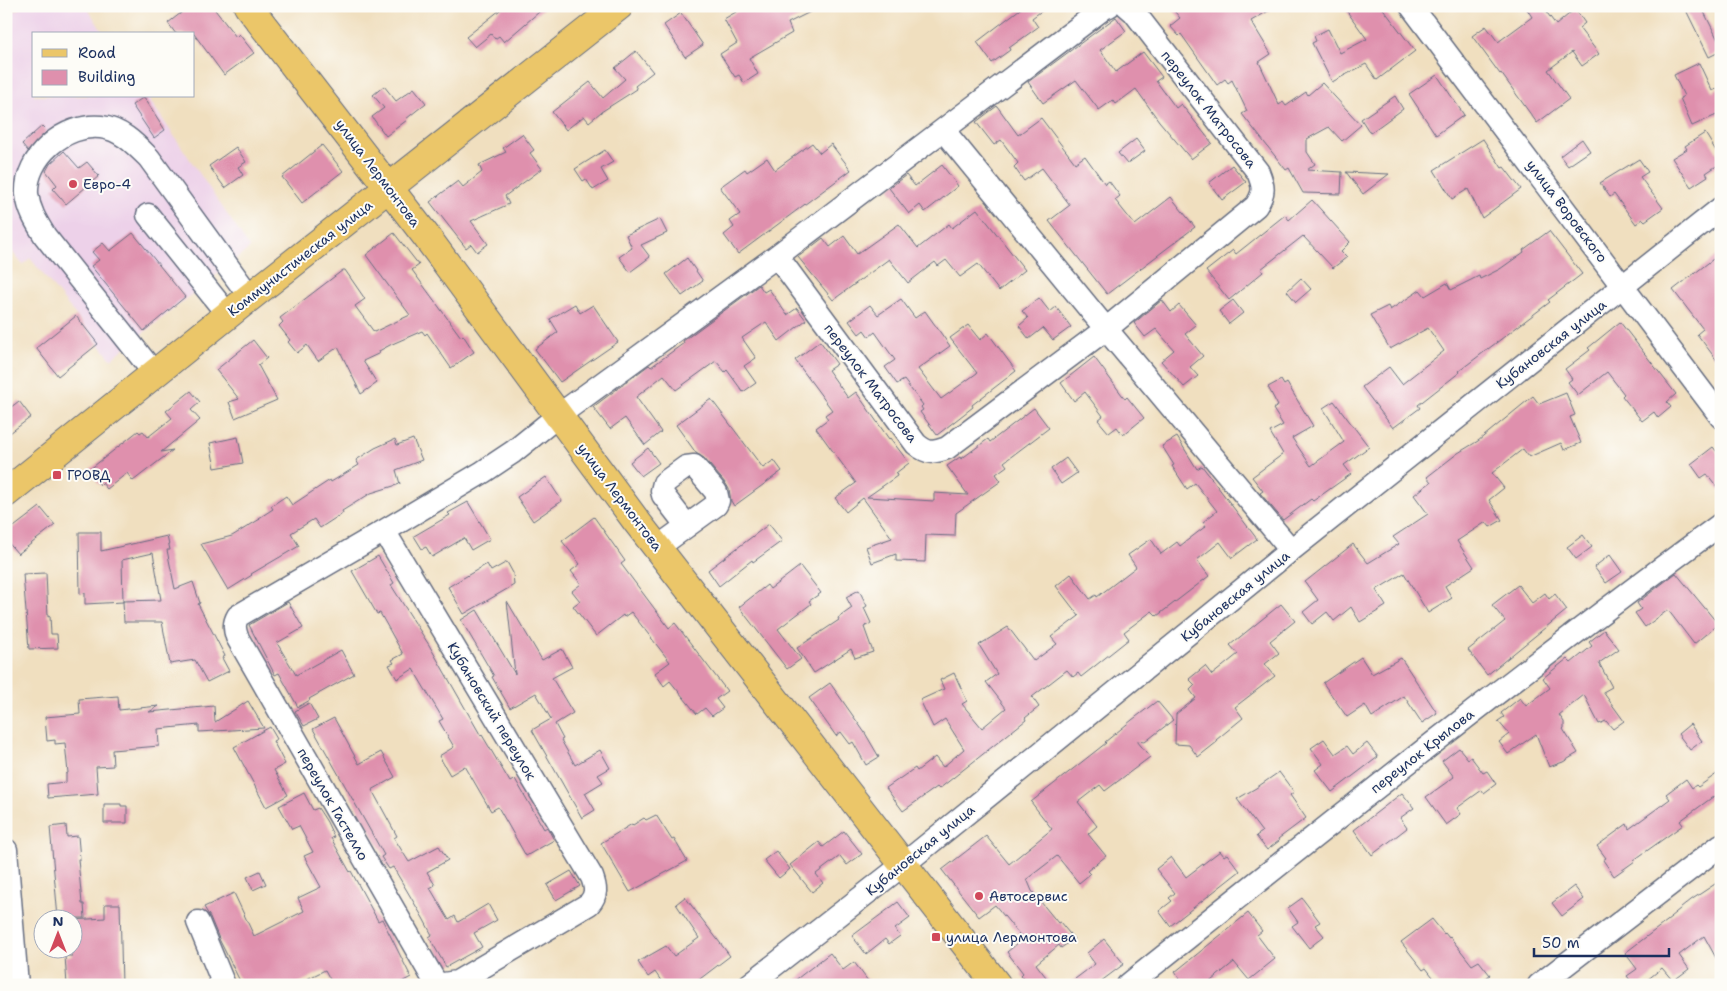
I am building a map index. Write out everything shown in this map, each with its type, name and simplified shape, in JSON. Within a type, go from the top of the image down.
[{"type":"main road","name":"улица Лермонтова","points":[[248,6],[388,187],[658,547],[997,985]]},
{"type":"main road","name":"Коммунистическая улица","points":[[6,493],[388,187],[619,6]]},
{"type":"street","points":[[384,531],[513,452],[559,415],[777,256],[1109,6]]},
{"type":"street","name":"переулок Матросова","points":[[777,256],[916,444],[925,452],[936,452],[947,448],[1106,329],[1256,206],[1263,196],[1263,184],[1258,172],[1134,12],[1127,6]]},
{"type":"street","name":"улица Воровского","points":[[1411,6],[1721,417]]},
{"type":"street","points":[[154,373],[45,236],[30,209],[27,193],[34,164],[53,142],[67,134],[84,128],[102,127],[120,134],[135,144],[149,158],[250,297]]},
{"type":"street","points":[[944,131],[1106,329],[1291,550]]},
{"type":"street","name":"Кубановская улица","points":[[749,985],[904,864],[1291,550],[1721,208]]},
{"type":"street","points":[[148,215],[228,315]]},
{"type":"street","name":"переулок Крылова","points":[[1128,985],[1479,706],[1721,524]]},
{"type":"street","points":[[658,547],[687,526]]},
{"type":"street","name":"переулок Гастелло","points":[[384,531],[245,610],[238,616],[234,630],[437,985],[457,983],[589,904],[594,899],[596,893]]},
{"type":"street","name":"Кубановский переулок","points":[[384,531],[592,877],[596,893]]},
{"type":"street","points":[[1539,985],[1721,845]]},
{"type":"street","points":[[6,850],[17,985]]},
{"type":"street","points":[[198,922],[224,985]]},
{"type":"shaded area","points":[[23,6],[86,6],[103,32],[32,32],[32,98],[148,98],[250,248],[111,359],[30,258],[23,265],[6,244],[6,16]]},
{"type":"building","points":[[190,6],[212,6],[236,37],[239,34],[254,53],[224,75],[195,35],[195,32],[175,32],[168,23]]},
{"type":"building","points":[[505,6],[546,6],[504,42],[499,36],[495,39],[491,34],[475,47],[466,37]]},
{"type":"building","points":[[746,6],[822,6],[788,23],[792,33],[749,58],[758,74],[744,83],[739,75],[735,77],[720,54],[737,43],[724,19]]},
{"type":"building","points":[[1024,6],[1048,6],[1032,18],[1038,27],[992,63],[977,42]]},
{"type":"building","points":[[1170,6],[1277,6],[1251,21],[1271,54],[1259,62],[1279,105],[1283,102],[1286,106],[1306,92],[1308,95],[1322,83],[1361,125],[1342,141],[1329,127],[1307,139],[1307,152],[1315,164],[1307,170],[1342,172],[1341,194],[1303,193],[1289,168],[1286,170],[1242,114],[1247,111],[1232,80],[1228,83],[1225,79],[1217,85],[1181,34],[1179,36],[1170,26],[1180,18]]},
{"type":"building","points":[[1343,6],[1381,6],[1415,51],[1377,80],[1366,64],[1332,82],[1312,43],[1316,41],[1314,36],[1328,29],[1340,53],[1367,39]]},
{"type":"building","points":[[1525,6],[1542,6],[1556,25],[1575,9],[1585,23],[1579,28],[1599,54],[1582,66],[1572,52],[1548,70],[1569,99],[1537,123],[1472,36],[1486,26],[1498,42],[1532,17]]},
{"type":"building","points":[[1684,6],[1701,6],[1721,46],[1721,51],[1709,57]]},
{"type":"building","points":[[681,13],[703,45],[685,57],[664,25]]},
{"type":"building","points":[[1116,17],[1126,31],[1100,50],[1116,72],[1143,52],[1162,77],[1156,81],[1176,108],[1181,104],[1212,143],[1191,159],[1159,121],[1136,89],[1116,104],[1113,100],[1099,110],[1076,80],[1043,103],[1028,82]]},
{"type":"building","points":[[636,51],[653,72],[635,86],[637,89],[589,122],[584,116],[566,130],[552,112],[590,82],[603,98],[625,79],[615,68]]},
{"type":"building","points":[[1699,63],[1712,91],[1721,87],[1721,113],[1692,126],[1680,98],[1684,96],[1674,75]]},
{"type":"building","points":[[1437,75],[1464,115],[1436,135],[1409,94]]},
{"type":"building","points":[[384,86],[396,101],[414,88],[426,103],[386,136],[372,117],[384,108],[373,95]]},
{"type":"building","points":[[1395,96],[1403,109],[1370,133],[1361,119]]},
{"type":"building","points":[[145,98],[165,130],[154,138],[132,105]]},
{"type":"building","points":[[997,106],[1018,135],[1041,118],[1075,163],[1085,156],[1105,184],[1109,181],[1120,196],[1115,200],[1135,225],[1171,197],[1195,227],[1107,294],[1049,221],[1070,205],[1042,168],[1024,181],[1014,167],[1018,163],[1001,140],[994,145],[976,122]]},
{"type":"building","points":[[42,126],[47,131],[28,151],[22,144]]},
{"type":"building","points":[[1705,133],[1721,159],[1721,163],[1706,173],[1708,176],[1691,187],[1672,158],[1687,149],[1685,146]]},
{"type":"building","points":[[522,134],[534,150],[530,153],[542,169],[505,196],[509,204],[471,221],[488,244],[477,252],[471,244],[466,248],[430,202],[458,181],[463,187],[482,172],[479,165],[506,152],[503,148]]},
{"type":"building","points":[[1136,139],[1145,151],[1127,164],[1118,153]]},
{"type":"building","points":[[1483,139],[1502,168],[1504,167],[1521,189],[1482,218],[1468,189],[1452,199],[1434,170]]},
{"type":"building","points":[[1582,139],[1590,151],[1568,166],[1560,156]]},
{"type":"building","points":[[812,143],[820,153],[831,144],[851,170],[738,254],[724,235],[734,227],[730,221],[740,214],[720,187],[745,169],[747,172],[767,158],[775,170]]},
{"type":"building","points":[[322,145],[343,171],[302,203],[282,177]]},
{"type":"building","points":[[236,147],[246,162],[238,167],[243,175],[225,188],[209,166]]},
{"type":"building","points":[[605,150],[613,162],[601,169],[608,181],[593,190],[586,179],[583,181],[575,169]]},
{"type":"building","points":[[64,151],[79,168],[87,162],[99,176],[66,204],[53,189],[57,185],[46,171],[50,164]]},
{"type":"building","points":[[1639,159],[1648,172],[1640,177],[1663,208],[1645,221],[1643,219],[1636,224],[1614,194],[1610,197],[1600,183]]},
{"type":"building","points":[[942,165],[958,186],[925,212],[920,205],[909,214],[889,188],[906,175],[915,186]]},
{"type":"building","points":[[1232,165],[1246,182],[1222,200],[1209,183]]},
{"type":"building","points":[[1346,172],[1389,174],[1363,194]]},
{"type":"building","points":[[1312,200],[1350,242],[1341,251],[1347,257],[1333,268],[1303,236],[1261,269],[1263,272],[1229,300],[1206,271],[1233,250],[1236,254],[1285,215],[1289,220]]},
{"type":"building","points":[[977,209],[1025,270],[999,291],[978,264],[960,277],[946,260],[938,266],[935,262],[908,283],[889,259],[833,300],[798,257],[823,238],[830,247],[844,236],[857,254],[899,224],[918,248],[949,224],[952,228]]},
{"type":"building","points":[[660,219],[667,233],[641,245],[650,257],[630,272],[619,257],[632,248],[626,235]]},
{"type":"building","points":[[1549,231],[1582,274],[1548,300],[1550,302],[1459,371],[1418,405],[1420,408],[1393,428],[1362,387],[1389,367],[1402,384],[1444,351],[1428,328],[1390,349],[1370,315],[1388,306],[1390,310],[1420,290],[1425,296],[1447,283],[1451,290],[1479,276],[1480,279],[1500,269]]},
{"type":"building","points":[[133,233],[185,297],[144,331],[91,266],[99,260],[92,252],[103,243],[110,251]]},
{"type":"building","points":[[394,233],[419,265],[412,270],[474,352],[451,368],[427,333],[425,335],[422,331],[390,345],[379,351],[380,353],[363,361],[377,383],[361,394],[338,347],[318,361],[307,345],[297,353],[279,326],[283,322],[280,318],[343,270],[345,270],[365,299],[355,306],[374,332],[410,315],[366,255]]},
{"type":"building","points":[[1721,253],[1721,366],[1697,334],[1703,329],[1673,290]]},
{"type":"building","points":[[687,258],[703,281],[682,296],[666,274]]},
{"type":"building","points":[[1301,278],[1311,289],[1296,302],[1287,291]]},
{"type":"building","points":[[759,285],[764,292],[769,289],[787,315],[797,308],[806,320],[779,341],[766,322],[742,338],[756,358],[744,366],[756,383],[743,392],[727,370],[725,372],[716,361],[676,390],[664,375],[636,397],[661,432],[645,445],[625,418],[610,429],[593,407],[649,365],[651,367],[684,343],[683,341]]},
{"type":"building","points":[[1039,298],[1050,312],[1056,307],[1071,327],[1053,340],[1043,328],[1029,339],[1019,326],[1028,318],[1022,311]]},
{"type":"building","points":[[901,299],[915,318],[925,311],[950,346],[918,369],[941,399],[977,373],[950,338],[968,325],[980,340],[988,333],[1016,371],[937,435],[920,412],[923,410],[921,407],[923,405],[904,380],[897,384],[885,367],[895,360],[875,332],[869,337],[864,330],[859,334],[849,321],[870,305],[878,315]]},
{"type":"building","points":[[1162,300],[1171,312],[1179,305],[1196,325],[1185,334],[1203,356],[1190,367],[1198,376],[1184,387],[1161,361],[1174,350],[1156,329],[1145,337],[1134,323]]},
{"type":"building","points":[[1233,300],[1243,313],[1229,324],[1219,311]]},
{"type":"building","points":[[575,304],[580,313],[593,305],[618,342],[560,382],[535,349],[558,332],[550,319]]},
{"type":"building","points":[[76,316],[98,344],[58,376],[36,348]]},
{"type":"building","points":[[1620,322],[1676,394],[1667,402],[1671,407],[1658,418],[1654,412],[1642,421],[1622,396],[1624,394],[1607,372],[1578,395],[1568,382],[1572,379],[1565,369],[1590,350],[1588,348]]},
{"type":"building","points":[[253,340],[267,358],[258,365],[277,400],[235,418],[229,402],[239,399],[216,370]]},
{"type":"building","points":[[820,341],[837,364],[828,370],[848,398],[856,392],[889,439],[909,463],[896,473],[897,476],[867,497],[934,501],[934,493],[968,495],[947,466],[960,457],[961,459],[988,439],[990,442],[1034,408],[1049,428],[1004,462],[1007,466],[996,474],[1001,481],[956,513],[955,536],[926,535],[925,562],[896,561],[896,554],[872,563],[866,547],[892,538],[863,498],[846,512],[835,498],[856,483],[816,428],[828,419],[825,415],[832,410],[795,360]]},
{"type":"building","points":[[1094,357],[1125,399],[1127,397],[1144,418],[1123,435],[1117,427],[1109,433],[1098,420],[1103,416],[1085,392],[1074,401],[1061,383]]},
{"type":"building","points":[[1281,380],[1284,385],[1287,383],[1313,426],[1292,438],[1311,466],[1344,442],[1323,408],[1334,401],[1369,447],[1344,465],[1351,474],[1313,501],[1311,499],[1283,520],[1260,493],[1263,491],[1252,477],[1283,454],[1270,432],[1283,425],[1273,409],[1278,406],[1268,387]]},
{"type":"building","points":[[191,391],[200,402],[191,410],[200,420],[161,452],[173,450],[133,481],[127,473],[107,489],[102,483],[100,485],[89,470],[138,431],[140,433],[143,431],[148,437],[172,418],[166,411]]},
{"type":"building","points":[[1566,393],[1575,415],[1570,417],[1581,443],[1564,450],[1561,443],[1529,457],[1523,449],[1492,473],[1504,488],[1489,500],[1502,520],[1490,527],[1486,522],[1457,541],[1474,567],[1445,586],[1452,598],[1428,613],[1404,573],[1376,590],[1386,606],[1360,622],[1351,607],[1334,621],[1327,612],[1312,624],[1303,612],[1318,600],[1305,582],[1353,544],[1368,563],[1399,544],[1393,537],[1428,514],[1414,495],[1431,482],[1427,477],[1458,453],[1478,441],[1533,396],[1539,404]]},
{"type":"building","points":[[711,399],[763,468],[774,460],[782,471],[734,506],[726,484],[704,458],[696,453],[676,425]]},
{"type":"building","points":[[19,401],[31,417],[6,436],[6,411]]},
{"type":"building","points":[[238,437],[243,463],[215,468],[210,443]]},
{"type":"building","points":[[1177,437],[1197,469],[1202,466],[1257,539],[1232,558],[1220,542],[1197,560],[1209,576],[1157,616],[1152,611],[1124,632],[1129,639],[1081,677],[1078,673],[1073,677],[1067,670],[1032,697],[1039,707],[1025,718],[1026,720],[939,789],[937,787],[903,811],[886,788],[915,768],[917,771],[935,757],[943,767],[964,749],[945,719],[933,727],[920,700],[944,689],[940,680],[954,673],[967,701],[962,704],[982,728],[1006,708],[986,682],[997,674],[979,645],[1008,627],[1034,661],[1057,644],[1051,637],[1079,616],[1056,586],[1071,574],[1090,599],[1096,595],[1097,597],[1136,567],[1128,555],[1151,539],[1161,554],[1177,542],[1180,546],[1206,526],[1203,522],[1217,511],[1195,483],[1187,489],[1172,466],[1174,465],[1162,446]]},
{"type":"building","points":[[395,439],[397,445],[413,439],[422,460],[396,470],[400,484],[371,493],[342,511],[343,513],[320,528],[314,519],[291,533],[299,546],[228,590],[201,544],[232,536],[260,519],[273,509],[271,506],[286,496],[292,505],[330,480],[331,482],[359,465],[356,460],[375,448]]},
{"type":"building","points":[[1713,447],[1721,457],[1721,492],[1707,474],[1701,478],[1691,464]]},
{"type":"building","points":[[648,448],[659,463],[641,476],[630,462]]},
{"type":"building","points":[[1066,458],[1077,473],[1061,484],[1051,469]]},
{"type":"building","points":[[546,477],[562,501],[533,521],[517,497]]},
{"type":"building","points":[[468,502],[490,539],[471,550],[464,538],[432,557],[426,547],[422,549],[414,536]]},
{"type":"building","points":[[40,507],[55,525],[18,554],[6,540],[6,533]]},
{"type":"building","points":[[594,517],[625,561],[621,564],[669,628],[675,623],[727,691],[716,699],[723,708],[712,716],[705,708],[697,714],[670,681],[664,686],[655,673],[670,662],[631,612],[624,617],[623,615],[596,636],[573,606],[580,601],[572,591],[581,584],[571,571],[580,564],[562,541]]},
{"type":"building","points":[[769,524],[782,541],[753,562],[752,560],[719,586],[708,570]]},
{"type":"building","points":[[79,532],[101,532],[101,551],[167,536],[170,550],[167,550],[175,589],[193,582],[200,603],[198,604],[225,656],[222,658],[229,671],[207,682],[195,660],[170,664],[162,622],[124,622],[123,601],[161,600],[153,553],[122,560],[123,602],[85,604],[85,593],[80,594]]},
{"type":"building","points":[[1583,535],[1592,547],[1576,559],[1567,547]]},
{"type":"building","points":[[1610,555],[1622,572],[1606,583],[1594,567]]},
{"type":"building","points":[[378,556],[394,583],[391,585],[429,645],[481,736],[510,782],[515,779],[544,829],[547,827],[554,840],[526,856],[498,807],[491,811],[465,766],[450,775],[439,756],[454,747],[439,721],[443,719],[413,669],[397,679],[389,665],[394,663],[392,660],[403,654],[380,613],[377,614],[352,571]]},
{"type":"building","points":[[507,562],[513,573],[514,585],[464,614],[448,587],[487,564],[491,571]]},
{"type":"building","points":[[800,566],[821,593],[809,601],[811,604],[778,629],[801,659],[787,669],[739,607],[767,585],[770,589]]},
{"type":"building","points":[[46,573],[48,617],[50,616],[51,634],[57,634],[58,648],[29,649],[23,574]]},
{"type":"building","points":[[1676,573],[1718,624],[1694,644],[1668,610],[1645,627],[1635,613],[1641,609],[1637,603]]},
{"type":"building","points":[[1518,585],[1532,603],[1545,593],[1549,599],[1555,594],[1567,610],[1487,675],[1468,650],[1505,621],[1492,605]]},
{"type":"building","points":[[859,590],[867,606],[864,608],[871,623],[864,627],[873,652],[855,658],[851,649],[814,673],[797,648],[839,620],[838,618],[852,608],[846,597]]},
{"type":"building","points":[[507,601],[542,660],[562,649],[572,667],[552,678],[573,713],[555,724],[563,739],[561,740],[575,765],[600,750],[610,768],[598,775],[603,782],[585,793],[595,810],[582,818],[532,730],[551,719],[536,693],[510,708],[492,677],[494,676],[461,620],[477,610],[515,674]]},
{"type":"building","points":[[288,602],[303,628],[277,643],[296,675],[341,650],[354,674],[298,707],[279,673],[275,675],[249,625]]},
{"type":"building","points":[[1281,604],[1295,621],[1270,641],[1279,653],[1265,664],[1275,676],[1235,707],[1243,718],[1198,757],[1189,745],[1175,744],[1176,714],[1196,698],[1190,690],[1195,685],[1189,679],[1205,666],[1212,675],[1238,654],[1230,645]]},
{"type":"building","points":[[1604,630],[1619,649],[1599,663],[1612,687],[1603,692],[1624,721],[1613,729],[1606,721],[1599,724],[1584,695],[1559,715],[1564,722],[1563,729],[1578,753],[1563,762],[1549,767],[1536,734],[1508,754],[1499,742],[1509,734],[1498,721],[1504,717],[1501,713],[1520,698],[1526,706],[1550,688],[1543,678],[1567,659],[1571,663],[1592,646],[1589,642]]},
{"type":"building","points":[[1361,657],[1372,674],[1401,658],[1437,713],[1422,723],[1404,696],[1372,717],[1365,705],[1347,717],[1323,683]]},
{"type":"building","points":[[830,683],[865,733],[879,757],[866,765],[853,742],[850,744],[841,732],[836,736],[809,698]]},
{"type":"building","points":[[118,696],[119,710],[159,706],[149,712],[214,706],[215,722],[248,701],[264,728],[199,732],[199,725],[158,729],[159,746],[112,750],[113,766],[96,767],[98,794],[48,798],[47,784],[66,782],[66,774],[68,773],[65,743],[55,744],[55,740],[47,741],[45,717],[80,714],[79,699]]},
{"type":"building","points":[[1157,701],[1173,720],[1145,742],[1137,741],[1150,757],[1105,791],[1100,785],[1078,802],[1097,826],[1088,834],[1106,856],[1087,871],[1090,874],[1079,883],[1057,856],[1027,879],[1032,891],[1058,923],[1060,922],[1074,939],[1061,948],[1059,945],[1036,964],[1052,985],[1029,985],[1021,975],[1023,973],[1007,952],[1023,939],[995,905],[979,917],[942,870],[986,836],[1009,864],[1052,829],[1031,802]]},
{"type":"building","points":[[309,703],[318,719],[304,726],[295,711]]},
{"type":"building","points":[[334,718],[359,764],[381,752],[395,777],[372,790],[397,836],[394,838],[409,862],[439,846],[448,860],[427,872],[435,885],[430,888],[449,920],[455,916],[458,922],[488,904],[497,920],[474,933],[482,947],[446,967],[429,937],[432,935],[423,918],[393,867],[389,869],[381,857],[384,855],[313,729]]},
{"type":"building","points":[[1690,724],[1702,741],[1690,750],[1678,734]]},
{"type":"building","points":[[270,727],[277,739],[273,741],[285,764],[274,770],[288,795],[266,807],[234,747]]},
{"type":"building","points":[[1324,739],[1335,754],[1347,746],[1353,754],[1367,743],[1378,757],[1332,792],[1315,770],[1323,764],[1311,748]]},
{"type":"building","points":[[1459,748],[1468,759],[1471,757],[1483,773],[1487,771],[1496,784],[1484,793],[1482,790],[1457,808],[1461,814],[1446,825],[1426,797],[1454,777],[1442,761]]},
{"type":"building","points":[[1721,771],[1721,791],[1680,821],[1683,825],[1614,876],[1603,860],[1606,858],[1597,846],[1627,824],[1629,829],[1670,799],[1666,794],[1686,779],[1692,788],[1696,785],[1698,787]]},
{"type":"building","points":[[1279,772],[1294,792],[1290,795],[1306,818],[1278,839],[1279,841],[1267,850],[1256,836],[1262,832],[1237,799]]},
{"type":"building","points":[[304,793],[313,810],[318,808],[327,822],[334,837],[331,838],[378,921],[382,919],[411,977],[396,985],[333,985],[325,970],[295,985],[242,985],[220,941],[204,907],[234,893],[254,936],[304,911],[298,898],[321,887],[304,856],[313,852],[299,826],[292,829],[279,806]]},
{"type":"building","points":[[1402,793],[1414,808],[1400,818],[1407,828],[1372,855],[1354,830]]},
{"type":"building","points":[[104,804],[127,806],[127,823],[104,823]]},
{"type":"building","points":[[656,815],[672,840],[674,839],[687,861],[630,892],[601,843],[632,824]]},
{"type":"building","points":[[66,825],[67,837],[78,836],[80,859],[78,859],[85,918],[82,918],[82,908],[57,908],[50,827]]},
{"type":"building","points":[[844,831],[862,854],[847,865],[840,856],[816,874],[823,883],[812,892],[790,865],[819,842],[823,847]]},
{"type":"building","points":[[776,851],[790,869],[779,878],[764,860]]},
{"type":"building","points":[[1220,851],[1224,856],[1227,854],[1240,871],[1170,926],[1159,911],[1172,901],[1169,898],[1175,893],[1156,869],[1171,857],[1186,877]]},
{"type":"building","points":[[260,871],[266,884],[253,890],[247,877]]},
{"type":"building","points":[[571,871],[580,886],[556,900],[547,885]]},
{"type":"building","points":[[1721,880],[1721,967],[1704,936],[1679,955],[1689,969],[1673,981],[1662,968],[1641,985],[1634,985],[1627,976],[1637,969],[1625,953],[1671,918],[1691,900]]},
{"type":"building","points":[[1574,886],[1584,899],[1562,916],[1552,903]]},
{"type":"building","points":[[685,897],[730,956],[692,985],[664,985],[655,972],[648,977],[638,962],[666,946],[674,956],[699,938],[676,904]]},
{"type":"building","points":[[1302,898],[1320,922],[1315,925],[1324,936],[1309,948],[1292,926],[1298,922],[1288,908]]},
{"type":"building","points":[[898,902],[910,918],[895,929],[900,936],[889,944],[885,939],[866,954],[852,936]]},
{"type":"building","points":[[105,904],[120,904],[122,985],[67,985],[65,958],[82,958],[82,919],[105,918]]},
{"type":"building","points":[[1248,913],[1262,931],[1257,935],[1275,959],[1249,980],[1234,962],[1206,985],[1184,985],[1175,972]]},
{"type":"building","points":[[1432,919],[1444,934],[1450,937],[1472,965],[1479,961],[1490,975],[1476,985],[1439,985],[1426,968],[1423,970],[1401,942]]},
{"type":"building","points":[[1104,939],[1124,964],[1096,985],[1067,985],[1095,964],[1087,953]]},
{"type":"building","points":[[830,953],[843,970],[854,962],[871,985],[789,985]]},
{"type":"place","name":"Евро-4","points":[[73,184]]},
{"type":"place","name":"ГРОВД","points":[[57,475]]},
{"type":"place","name":"Автосервис","points":[[979,896]]},
{"type":"place","name":"улица Лермонтова","points":[[936,937]]}]
